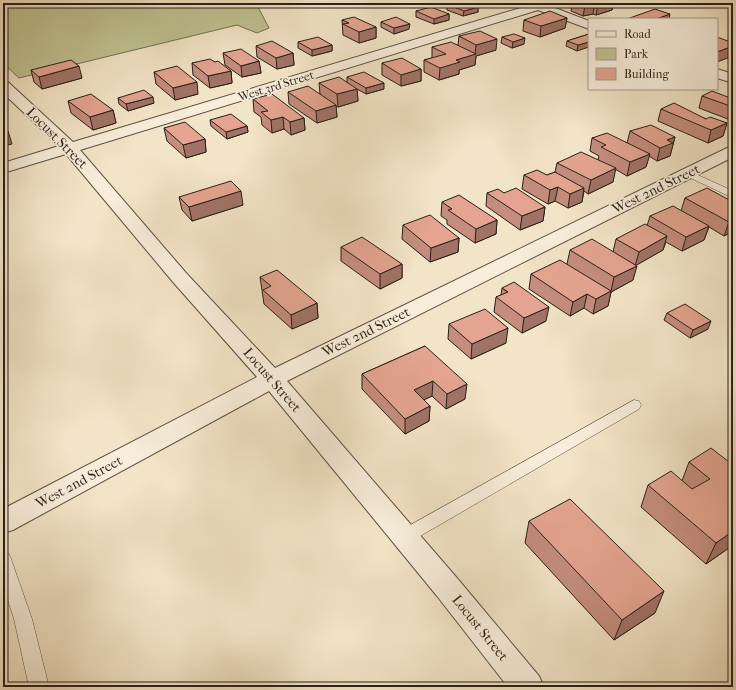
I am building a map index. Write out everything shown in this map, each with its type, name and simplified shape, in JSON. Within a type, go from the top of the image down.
[{"type":"street","points":[[539,4],[588,25]]},
{"type":"street","name":"West 3rd Street","points":[[3,168],[539,4]]},
{"type":"street","points":[[718,73],[733,79]]},
{"type":"street","name":"Locust Street","points":[[3,85],[70,148],[180,278],[220,320],[272,379],[528,687]]},
{"type":"street","name":"West 2nd Street","points":[[3,522],[272,379],[733,151]]},
{"type":"lane","points":[[687,173],[733,195]]},
{"type":"lane","points":[[404,537],[634,405]]},
{"type":"lane","points":[[3,559],[23,619],[39,687]]},
{"type":"green space","points":[[256,3],[269,28],[257,33],[237,25],[19,78],[3,63],[3,4]]},
{"type":"building","points":[[469,3],[478,7],[464,11],[447,4]]},
{"type":"building","points":[[578,3],[594,3],[585,6]]},
{"type":"building","points":[[431,7],[449,14],[434,19],[416,11]]},
{"type":"building","points":[[655,9],[670,14],[659,18],[630,18]]},
{"type":"building","points":[[550,11],[567,18],[541,26],[524,20]]},
{"type":"building","points":[[354,17],[376,27],[359,32],[343,24],[349,23],[342,20]]},
{"type":"building","points":[[396,17],[410,24],[394,28],[381,22]]},
{"type":"building","points":[[480,31],[497,39],[476,45],[459,36]]},
{"type":"building","points":[[514,34],[525,38],[513,42],[502,37]]},
{"type":"building","points":[[588,34],[588,42],[578,45],[567,41]]},
{"type":"building","points":[[318,37],[332,45],[312,50],[298,42]]},
{"type":"building","points":[[718,37],[733,43],[733,46],[718,52]]},
{"type":"building","points":[[272,41],[293,53],[276,58],[256,46]]},
{"type":"building","points":[[451,42],[476,54],[456,60],[460,62],[440,68],[424,60],[446,54],[432,47]]},
{"type":"building","points":[[241,49],[259,61],[241,66],[223,53]]},
{"type":"building","points":[[402,58],[421,69],[401,75],[382,63]]},
{"type":"building","points":[[210,59],[215,62],[218,61],[231,71],[208,76],[192,63]]},
{"type":"building","points":[[71,60],[79,66],[39,77],[31,70]]},
{"type":"building","points":[[177,66],[197,82],[173,88],[154,72]]},
{"type":"building","points":[[364,72],[384,83],[366,88],[347,77]]},
{"type":"building","points":[[339,77],[357,89],[337,94],[319,83]]},
{"type":"building","points":[[308,86],[336,105],[316,111],[288,92]]},
{"type":"building","points":[[144,90],[153,97],[126,104],[118,98]]},
{"type":"building","points":[[712,91],[733,99],[733,107],[702,96]]},
{"type":"building","points":[[91,94],[113,110],[90,117],[68,101]]},
{"type":"building","points":[[272,94],[304,118],[290,122],[283,117],[271,120],[261,112],[268,111],[253,99]]},
{"type":"building","points":[[674,103],[706,119],[710,117],[727,123],[711,130],[661,109]]},
{"type":"building","points":[[231,114],[247,126],[226,132],[210,120]]},
{"type":"building","points":[[185,122],[205,139],[183,145],[164,128]]},
{"type":"building","points":[[3,124],[8,131],[3,132]]},
{"type":"building","points":[[651,125],[675,137],[667,140],[673,143],[660,148],[630,131]]},
{"type":"building","points":[[607,133],[650,154],[630,162],[601,147],[606,145],[592,138]]},
{"type":"building","points":[[581,152],[616,168],[591,180],[557,163]]},
{"type":"building","points":[[537,170],[547,175],[555,172],[584,188],[570,194],[558,187],[550,190],[524,175]]},
{"type":"building","points":[[231,181],[241,191],[189,207],[179,197]]},
{"type":"building","points":[[516,188],[545,207],[522,216],[487,193],[498,189],[504,193]]},
{"type":"building","points":[[707,188],[733,202],[733,220],[729,222],[685,198]]},
{"type":"building","points":[[459,195],[497,220],[476,229],[448,210],[452,209],[442,202]]},
{"type":"building","points":[[673,206],[709,226],[686,237],[650,216]]},
{"type":"building","points":[[430,215],[459,238],[431,248],[403,225]]},
{"type":"building","points":[[645,224],[667,236],[639,252],[616,239]]},
{"type":"building","points":[[362,237],[402,264],[380,274],[341,247]]},
{"type":"building","points":[[592,239],[637,266],[614,277],[570,250]]},
{"type":"building","points":[[560,260],[611,291],[596,299],[587,294],[573,302],[531,274]]},
{"type":"building","points":[[277,270],[317,303],[291,315],[263,290],[271,286],[260,277]]},
{"type":"building","points":[[514,282],[549,307],[524,318],[496,297],[508,292],[502,288]]},
{"type":"building","points":[[685,304],[711,321],[693,330],[667,313]]},
{"type":"building","points":[[485,309],[508,328],[472,344],[449,324]]},
{"type":"building","points":[[425,346],[467,384],[447,394],[433,381],[414,390],[430,406],[405,419],[362,374]]},
{"type":"building","points":[[711,448],[733,465],[733,531],[716,543],[648,485],[671,471],[692,489],[710,479],[689,462]]},
{"type":"building","points":[[570,499],[664,591],[622,620],[529,521]]}]
